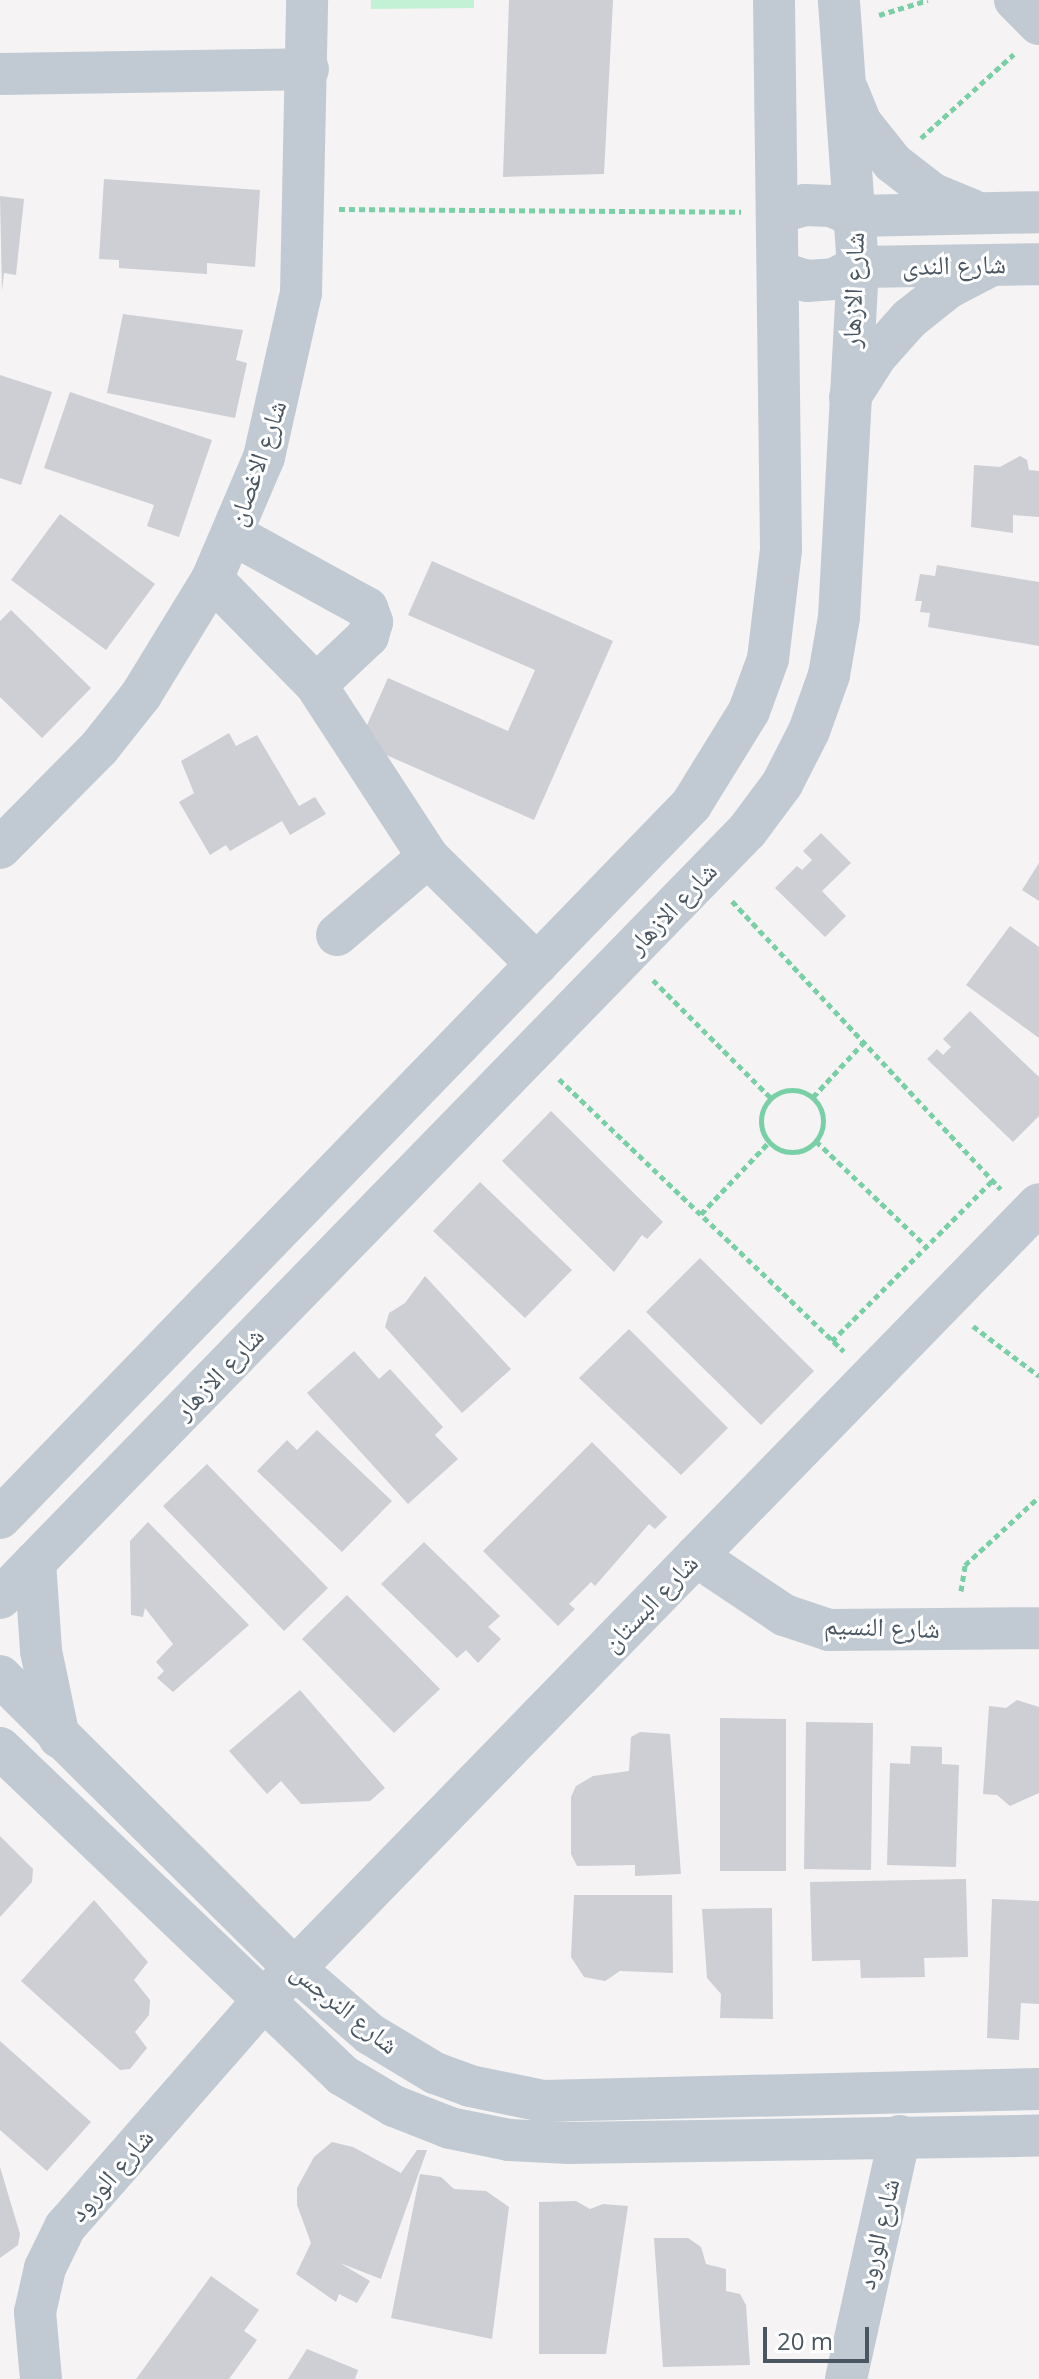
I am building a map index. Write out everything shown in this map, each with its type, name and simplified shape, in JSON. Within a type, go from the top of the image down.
[{"type":"street","name":"شارع الاغصان","points":[[0,848],[99,748],[141,695],[212,579],[234,535],[264,457],[286,375],[301,293],[306,209],[307,0]]},
{"type":"street","points":[[0,1518],[691,805],[743,723],[768,659],[781,550],[774,0]]},
{"type":"street","points":[[1015,0],[1028,38]]},
{"type":"street","name":"شارع الازهار","points":[[0,1598],[706,873],[782,784],[809,731],[829,675],[839,617],[858,267],[841,76],[840,14]]},
{"type":"street","points":[[0,74],[308,69]]},
{"type":"street","points":[[841,76],[861,123],[893,163],[933,194],[980,214]]},
{"type":"street","name":"شارع الندى","points":[[777,213],[805,205],[831,206],[855,216],[1039,212]]},
{"type":"street","name":"شارع الندى","points":[[778,272],[807,281],[834,279],[858,267],[1039,264]]},
{"type":"street","points":[[850,398],[876,356],[909,319],[948,288],[992,265]]},
{"type":"street","points":[[234,535],[367,608],[372,622],[368,636],[316,685]]},
{"type":"street","points":[[212,579],[316,685],[428,857],[537,964]]},
{"type":"street","points":[[337,935],[428,857]]},
{"type":"street","name":"شارع البستان","points":[[261,2003],[1033,1210]]},
{"type":"street","name":"شارع النسيم","points":[[696,1556],[784,1615],[829,1630],[1039,1628]]},
{"type":"street","points":[[35,1562],[41,1651],[60,1739]]},
{"type":"street","name":"شارع النرجس","points":[[0,1676],[60,1739],[294,1968],[401,2055],[435,2073],[506,2095],[543,2101],[1039,2089]]},
{"type":"street","name":"شارع النرجس","points":[[8,1760],[261,2003],[342,2075],[394,2106],[450,2128],[509,2140],[569,2143],[1039,2136]]},
{"type":"street","name":"شارع الورود","points":[[41,2379],[35,2312],[45,2268],[65,2227],[261,2003]]},
{"type":"street","points":[[941,2092],[941,2136]]},
{"type":"street","points":[[851,2094],[853,2137]]},
{"type":"street","name":"شارع الورود","points":[[846,2379],[900,2136]]},
{"type":"path","points":[[840,14],[928,0]]},
{"type":"path","points":[[893,163],[1028,38]]},
{"type":"path","points":[[306,209],[777,213]]},
{"type":"path","points":[[706,873],[993,1180],[1033,1210]]},
{"type":"path","points":[[627,954],[771,1098]]},
{"type":"path","points":[[813,1097],[865,1041]]},
{"type":"path","points":[[531,1052],[870,1377]]},
{"type":"path","points":[[789,1090],[813,1097],[823,1118],[816,1141],[794,1152],[769,1142],[761,1123],[771,1098],[789,1090]]},
{"type":"path","points":[[816,1141],[927,1247]]},
{"type":"path","points":[[701,1214],[769,1142]]},
{"type":"path","points":[[832,1341],[993,1180]]},
{"type":"path","points":[[942,1303],[1039,1376]]},
{"type":"path","points":[[956,1630],[965,1565],[1039,1497]]},
{"type":"green space","points":[[371,0],[474,0],[474,8],[371,9]]},
{"type":"building","points":[[509,0],[613,0],[604,174],[503,177]]},
{"type":"building","points":[[104,179],[260,190],[255,267],[207,263],[207,274],[119,268],[119,260],[99,259]]},
{"type":"building","points":[[0,196],[24,199],[16,275],[4,273],[2,291]]},
{"type":"building","points":[[123,314],[243,330],[236,360],[247,363],[235,418],[107,393]]},
{"type":"building","points":[[0,375],[52,392],[21,485],[0,478]]},
{"type":"building","points":[[70,392],[212,440],[179,537],[147,526],[154,505],[44,468]]},
{"type":"building","points":[[1020,456],[1027,460],[1029,470],[1039,471],[1039,517],[1013,515],[1013,533],[971,527],[974,465],[1000,467]]},
{"type":"building","points":[[60,514],[155,584],[106,650],[11,580]]},
{"type":"building","points":[[432,561],[613,641],[534,820],[359,743],[388,678],[508,731],[535,670],[408,615]]},
{"type":"building","points":[[937,565],[1039,582],[1039,646],[928,627],[930,613],[920,612],[922,601],[915,601],[920,574],[935,576]]},
{"type":"building","points":[[11,610],[91,688],[42,738],[0,697],[0,621]]},
{"type":"building","points":[[229,733],[236,746],[257,735],[299,806],[315,797],[326,814],[290,835],[282,821],[230,851],[226,845],[210,855],[179,802],[194,793],[181,761]]},
{"type":"building","points":[[821,833],[851,863],[822,891],[846,916],[825,937],[775,888],[797,866],[802,870],[812,860],[803,851]]},
{"type":"building","points":[[1039,863],[1039,901],[1022,890]]},
{"type":"building","points":[[1010,926],[1039,947],[1039,1038],[966,985]]},
{"type":"building","points":[[970,1011],[1039,1077],[1039,1116],[1013,1142],[927,1059],[937,1049],[943,1055],[951,1047],[943,1039]]},
{"type":"building","points":[[551,1111],[663,1222],[647,1239],[642,1235],[614,1272],[502,1161]]},
{"type":"building","points":[[480,1182],[572,1270],[525,1318],[433,1231]]},
{"type":"building","points":[[700,1258],[814,1371],[761,1425],[646,1312]]},
{"type":"building","points":[[425,1276],[511,1369],[462,1413],[385,1327],[389,1313],[405,1303]]},
{"type":"building","points":[[629,1329],[728,1428],[681,1475],[579,1378]]},
{"type":"building","points":[[354,1351],[379,1379],[390,1369],[443,1427],[435,1435],[458,1459],[408,1504],[307,1393]]},
{"type":"building","points":[[317,1430],[392,1501],[342,1552],[257,1471],[287,1440],[297,1450]]},
{"type":"building","points":[[592,1442],[667,1517],[655,1529],[649,1524],[595,1586],[591,1582],[569,1604],[575,1609],[558,1626],[483,1551]]},
{"type":"building","points":[[207,1464],[328,1588],[284,1631],[163,1506]]},
{"type":"building","points":[[148,1522],[249,1625],[173,1692],[157,1678],[164,1671],[156,1662],[173,1644],[145,1608],[143,1617],[131,1615],[130,1541]]},
{"type":"building","points":[[424,1542],[500,1616],[488,1627],[501,1639],[478,1663],[466,1650],[457,1658],[381,1584]]},
{"type":"building","points":[[347,1595],[440,1689],[394,1733],[302,1639]]},
{"type":"building","points":[[300,1690],[385,1788],[370,1801],[301,1804],[281,1781],[267,1794],[229,1751]]},
{"type":"building","points":[[1017,1700],[1039,1707],[1039,1793],[1010,1806],[997,1795],[983,1794],[989,1706],[1006,1708]]},
{"type":"building","points":[[720,1718],[786,1719],[786,1871],[720,1871]]},
{"type":"building","points":[[806,1722],[873,1723],[871,1870],[804,1869]]},
{"type":"building","points":[[640,1732],[670,1734],[681,1874],[635,1876],[635,1865],[577,1866],[571,1854],[571,1797],[576,1786],[593,1776],[629,1771],[631,1737]]},
{"type":"building","points":[[911,1746],[942,1747],[942,1764],[959,1765],[956,1867],[887,1865],[890,1763],[910,1764]]},
{"type":"building","points":[[0,1836],[33,1869],[32,1882],[0,1917]]},
{"type":"building","points":[[966,1879],[968,1957],[924,1958],[925,1977],[861,1978],[860,1960],[812,1961],[810,1882]]},
{"type":"building","points":[[574,1895],[672,1895],[673,1973],[620,1971],[605,1981],[584,1977],[571,1957]]},
{"type":"building","points":[[992,1899],[1039,1901],[1039,2004],[1021,2003],[1019,2040],[987,2038]]},
{"type":"building","points":[[94,1900],[148,1962],[134,1980],[150,2000],[149,2015],[135,2032],[147,2048],[130,2069],[120,2070],[21,1981]]},
{"type":"building","points":[[772,1908],[773,2019],[720,2018],[721,1994],[707,1978],[702,1909]]},
{"type":"building","points":[[0,2041],[91,2122],[47,2171],[0,2130]]},
{"type":"building","points":[[332,2142],[353,2147],[401,2173],[417,2150],[427,2150],[381,2279],[340,2263],[370,2281],[357,2303],[339,2294],[336,2302],[296,2274],[311,2243],[297,2205],[297,2188],[314,2157]]},
{"type":"building","points":[[0,2167],[20,2234],[18,2245],[0,2258]]},
{"type":"building","points":[[420,2174],[441,2177],[454,2189],[486,2191],[509,2207],[492,2339],[391,2318]]},
{"type":"building","points":[[576,2201],[590,2209],[603,2204],[628,2206],[606,2354],[539,2354],[539,2202]]},
{"type":"building","points":[[654,2238],[688,2238],[701,2247],[706,2264],[726,2269],[726,2291],[740,2294],[746,2305],[750,2365],[663,2367]]},
{"type":"building","points":[[211,2276],[259,2310],[244,2331],[257,2340],[229,2379],[136,2379]]},
{"type":"building","points":[[307,2349],[358,2370],[355,2379],[288,2379]]}]
